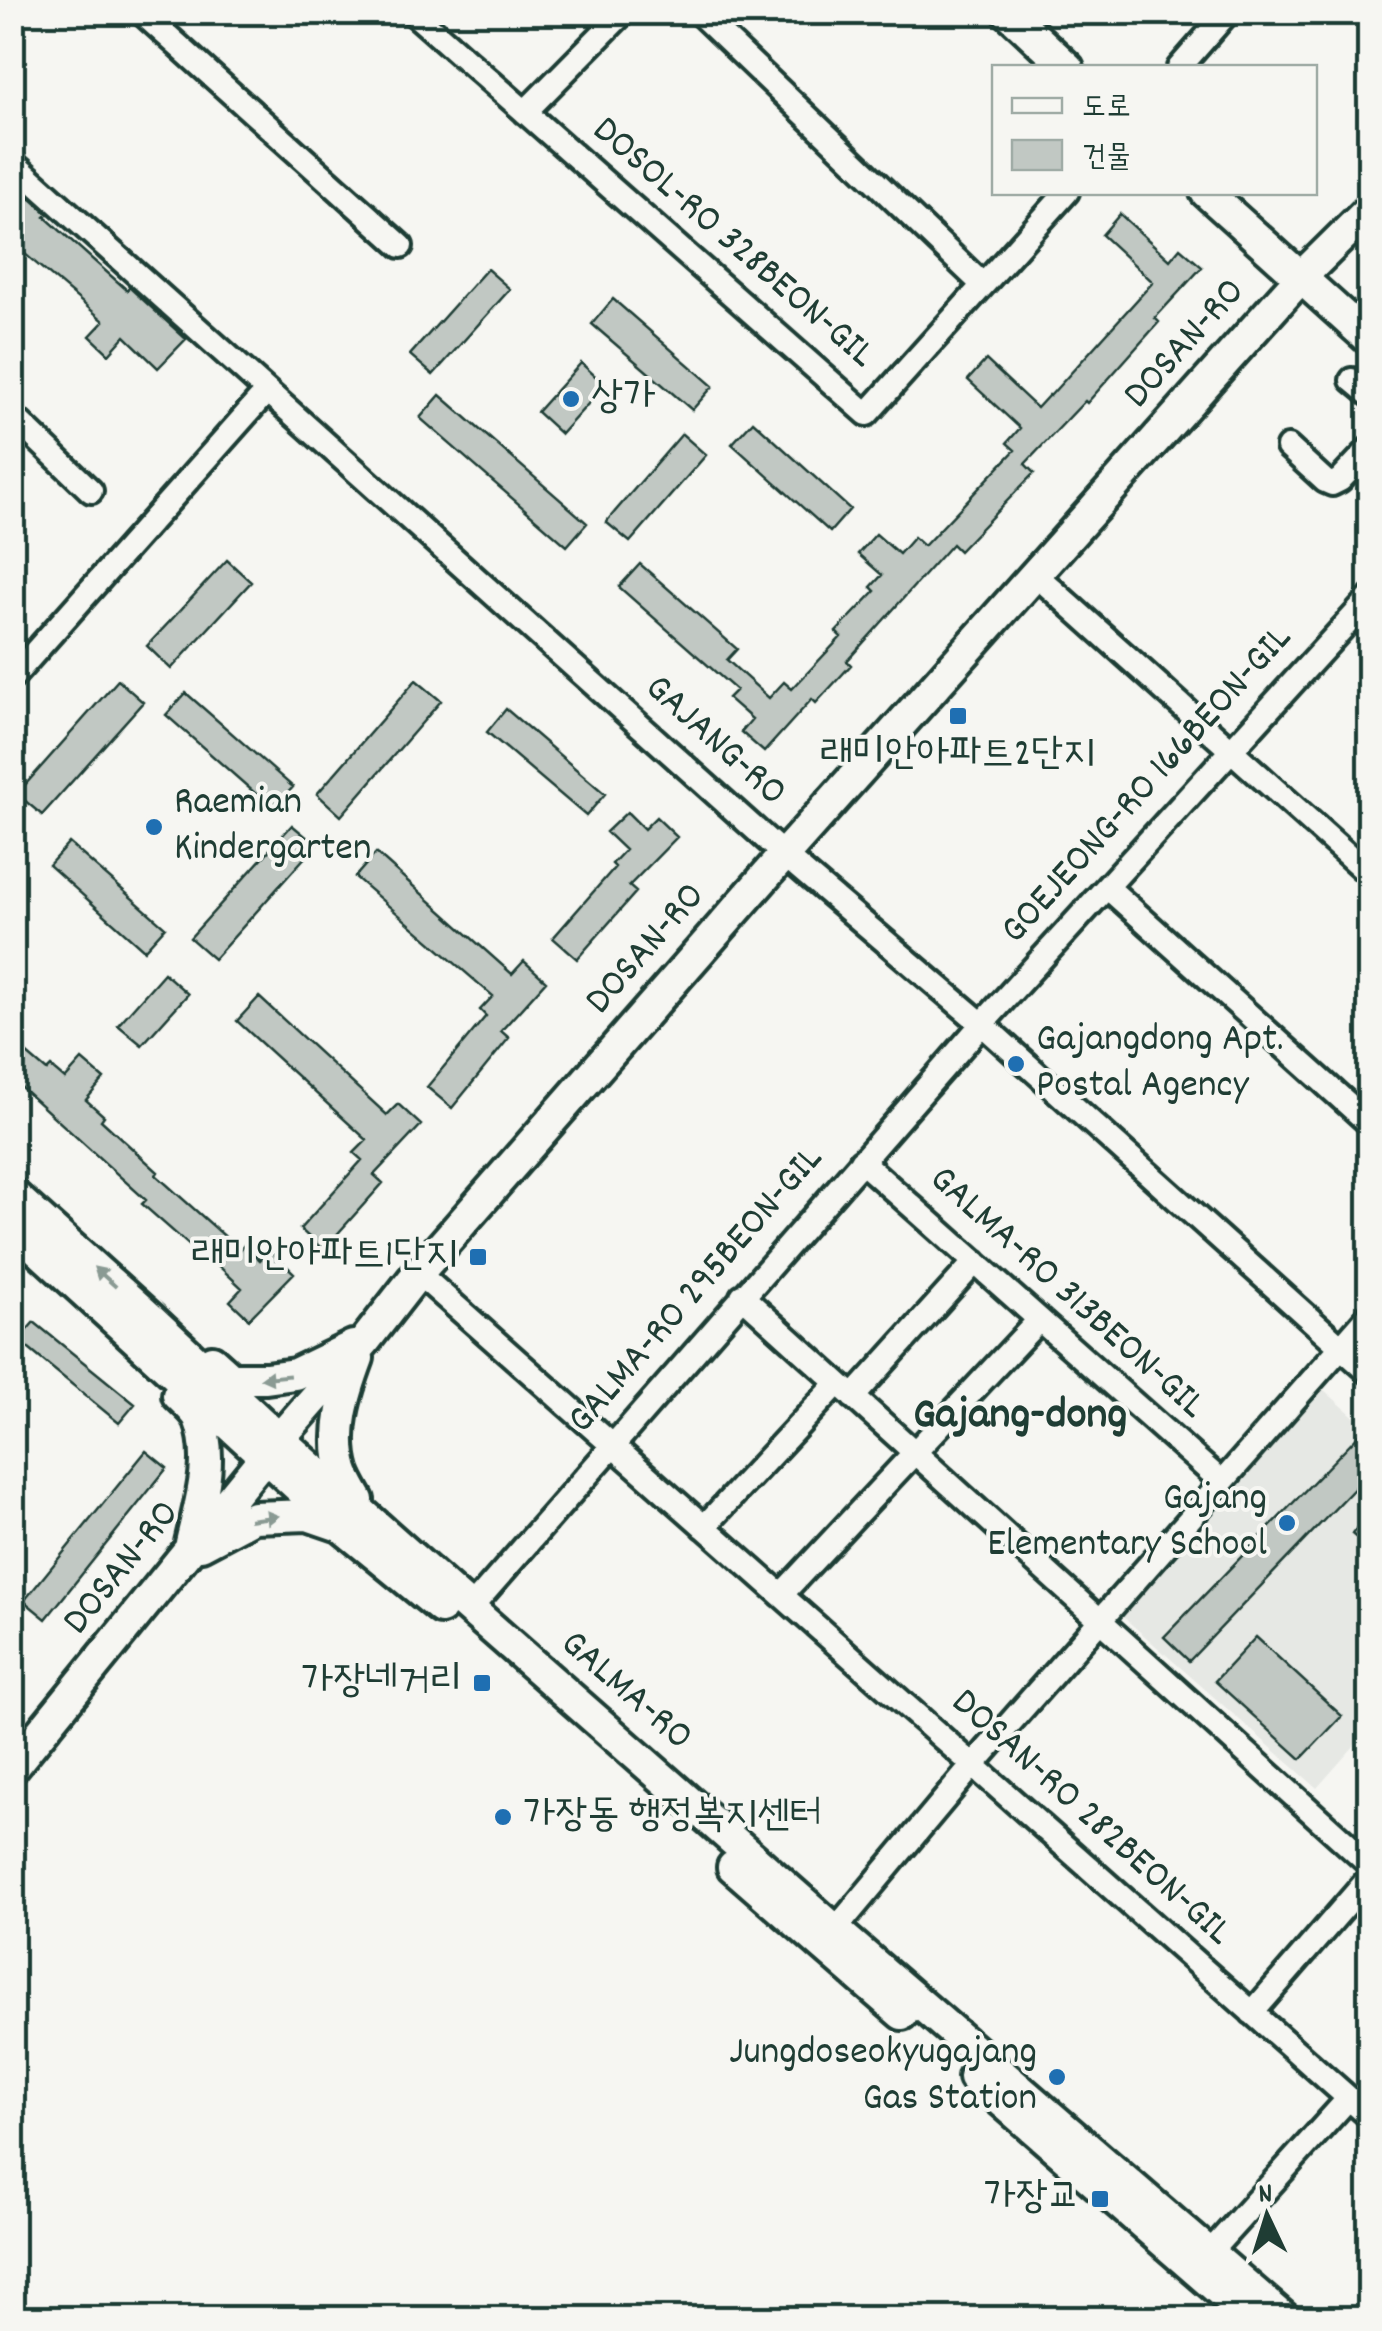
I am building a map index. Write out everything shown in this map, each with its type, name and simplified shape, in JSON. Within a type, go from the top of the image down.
[{"type":"main road","points":[[1008,12],[1065,65]]},
{"type":"main road","points":[[1209,195],[1370,340]]},
{"type":"main road","name":"DOSAN-RO","points":[[12,1768],[418,1273],[784,855],[1300,277],[1370,209]]},
{"type":"main road","name":"GALMA-RO","points":[[12,1194],[145,1330],[460,1623],[828,1938],[1284,2318]]},
{"type":"main road","name":"GALMA-RO","points":[[12,1226],[145,1330]]},
{"type":"main road","points":[[190,1551],[206,1478],[206,1452],[198,1415],[149,1366],[145,1330],[194,1343],[231,1378],[295,1374],[364,1341]]},
{"type":"main road","points":[[190,1551],[254,1517],[308,1515],[353,1520],[338,1431],[346,1392],[364,1341]]},
{"type":"main road","name":"GALMA-RO","points":[[353,1520],[470,1609],[1251,2318]]},
{"type":"street","points":[[141,12],[401,246]]},
{"type":"street","name":"DOSOL-RO 328BEON-GIL","points":[[412,12],[868,414],[1064,195]]},
{"type":"street","points":[[525,112],[624,12]]},
{"type":"street","points":[[698,12],[983,286]]},
{"type":"street","points":[[1182,65],[1228,12]]},
{"type":"street","name":"GAJANG-RO","points":[[12,162],[784,855],[982,1024],[1370,1372]]},
{"type":"street","points":[[12,678],[267,391]]},
{"type":"street","points":[[12,415],[91,491]]},
{"type":"street","points":[[1288,447],[1332,484],[1370,448]]},
{"type":"street","points":[[1036,575],[1370,875]]},
{"type":"street","name":"GOEJEONG-RO 166BEON-GIL","points":[[982,1024],[1369,600]]},
{"type":"street","points":[[1107,887],[1370,1124]]},
{"type":"street","name":"GALMA-RO 295BEON-GIL","points":[[470,1609],[982,1024]]},
{"type":"street","name":"GALMA-RO 313BEON-GIL","points":[[861,1161],[1222,1482]]},
{"type":"street","points":[[704,1526],[975,1262]]},
{"type":"street","name":"DOSAN-RO 282BEON-GIL","points":[[418,1273],[1370,2118]]},
{"type":"street","points":[[742,1296],[1370,1865]]},
{"type":"street","points":[[828,1938],[973,1765],[1370,1314]]},
{"type":"street","points":[[781,1595],[1039,1320]]},
{"type":"street","points":[[1252,2014],[1370,1878]]},
{"type":"street","points":[[1210,2253],[1348,2098]]},
{"type":"shaded area","name":"Gajang Elementary School","points":[[1323,1389],[1369,1430],[1369,1729],[1317,1788],[1122,1616]]},
{"type":"building","points":[[30,198],[48,214],[45,217],[186,339],[158,368],[125,336],[109,354],[90,336],[104,321],[12,243],[12,218]]},
{"type":"building","points":[[1120,214],[1170,260],[1180,248],[1202,267],[1087,403],[1025,464],[1034,473],[959,551],[952,544],[847,661],[851,665],[816,703],[812,699],[764,752],[741,732],[752,719],[728,698],[736,690],[619,587],[640,564],[737,649],[727,660],[769,698],[784,682],[792,689],[841,637],[836,632],[875,591],[871,587],[882,575],[858,554],[876,534],[899,554],[914,537],[924,546],[1015,450],[1007,443],[1020,428],[968,380],[986,360],[1037,408],[1153,282],[1102,235]]},
{"type":"building","points":[[487,269],[510,289],[433,375],[410,355]]},
{"type":"building","points":[[613,299],[713,386],[692,410],[592,324]]},
{"type":"building","name":"상가","points":[[581,363],[605,385],[561,434],[537,412]]},
{"type":"building","points":[[440,395],[587,523],[567,546],[420,418]]},
{"type":"building","points":[[753,421],[850,509],[830,532],[732,444]]},
{"type":"building","points":[[682,434],[706,455],[630,542],[606,522]]},
{"type":"building","points":[[227,560],[251,582],[171,669],[147,646]]},
{"type":"building","points":[[118,680],[143,702],[42,815],[17,794]]},
{"type":"building","points":[[416,680],[441,701],[341,816],[317,794]]},
{"type":"building","points":[[186,693],[293,787],[273,809],[166,715]]},
{"type":"building","points":[[506,709],[605,794],[586,816],[487,732]]},
{"type":"building","points":[[627,812],[644,829],[656,817],[677,837],[629,886],[636,892],[577,959],[553,938],[615,867],[612,864],[625,850],[606,832]]},
{"type":"building","points":[[292,825],[316,845],[214,959],[190,938]]},
{"type":"building","points":[[69,843],[165,927],[144,950],[49,865]]},
{"type":"building","points":[[376,853],[512,974],[524,961],[546,981],[501,1031],[509,1038],[452,1108],[427,1087],[486,1016],[480,1010],[493,996],[355,877]]},
{"type":"building","points":[[164,973],[188,994],[142,1045],[118,1025]]},
{"type":"building","points":[[259,997],[387,1115],[398,1104],[421,1125],[374,1175],[383,1183],[323,1250],[300,1229],[362,1160],[354,1153],[367,1140],[237,1021]]},
{"type":"building","points":[[12,1041],[47,1071],[51,1067],[65,1079],[82,1060],[104,1079],[86,1100],[104,1116],[101,1120],[240,1250],[244,1245],[260,1260],[270,1250],[294,1273],[249,1319],[230,1301],[242,1288],[203,1251],[200,1255],[142,1204],[146,1200],[12,1079]]},
{"type":"building","points":[[34,1322],[135,1404],[119,1423],[18,1340]]},
{"type":"building","points":[[1370,1423],[1370,1472],[1189,1661],[1164,1637]]},
{"type":"building","points":[[146,1451],[167,1468],[46,1619],[24,1601]]},
{"type":"building","points":[[1370,1512],[1370,1550],[1352,1534]]},
{"type":"building","points":[[1256,1637],[1342,1716],[1301,1759],[1215,1681]]},
{"type":"place","name":"상가","points":[[571,399]]},
{"type":"place","name":"래미안아파트2단지","points":[[958,716]]},
{"type":"place","name":"Raemian Kindergarten","points":[[154,827]]},
{"type":"place","name":"Gajangdong Apt. Postal Agency","points":[[1016,1064]]},
{"type":"place","name":"래미안아파트1단지","points":[[478,1257]]},
{"type":"place","name":"Gajang Elementary School","points":[[1287,1523]]},
{"type":"place","name":"가장네거리","points":[[482,1683]]},
{"type":"place","name":"가장동 행정복지센터","points":[[503,1817]]},
{"type":"place","name":"Jungdoseokyugajang Gas Station","points":[[1057,2077]]},
{"type":"place","name":"가장교","points":[[1100,2199]]},
{"type":"district","name":"Gajang-dong","points":[[1020,1417]]}]
